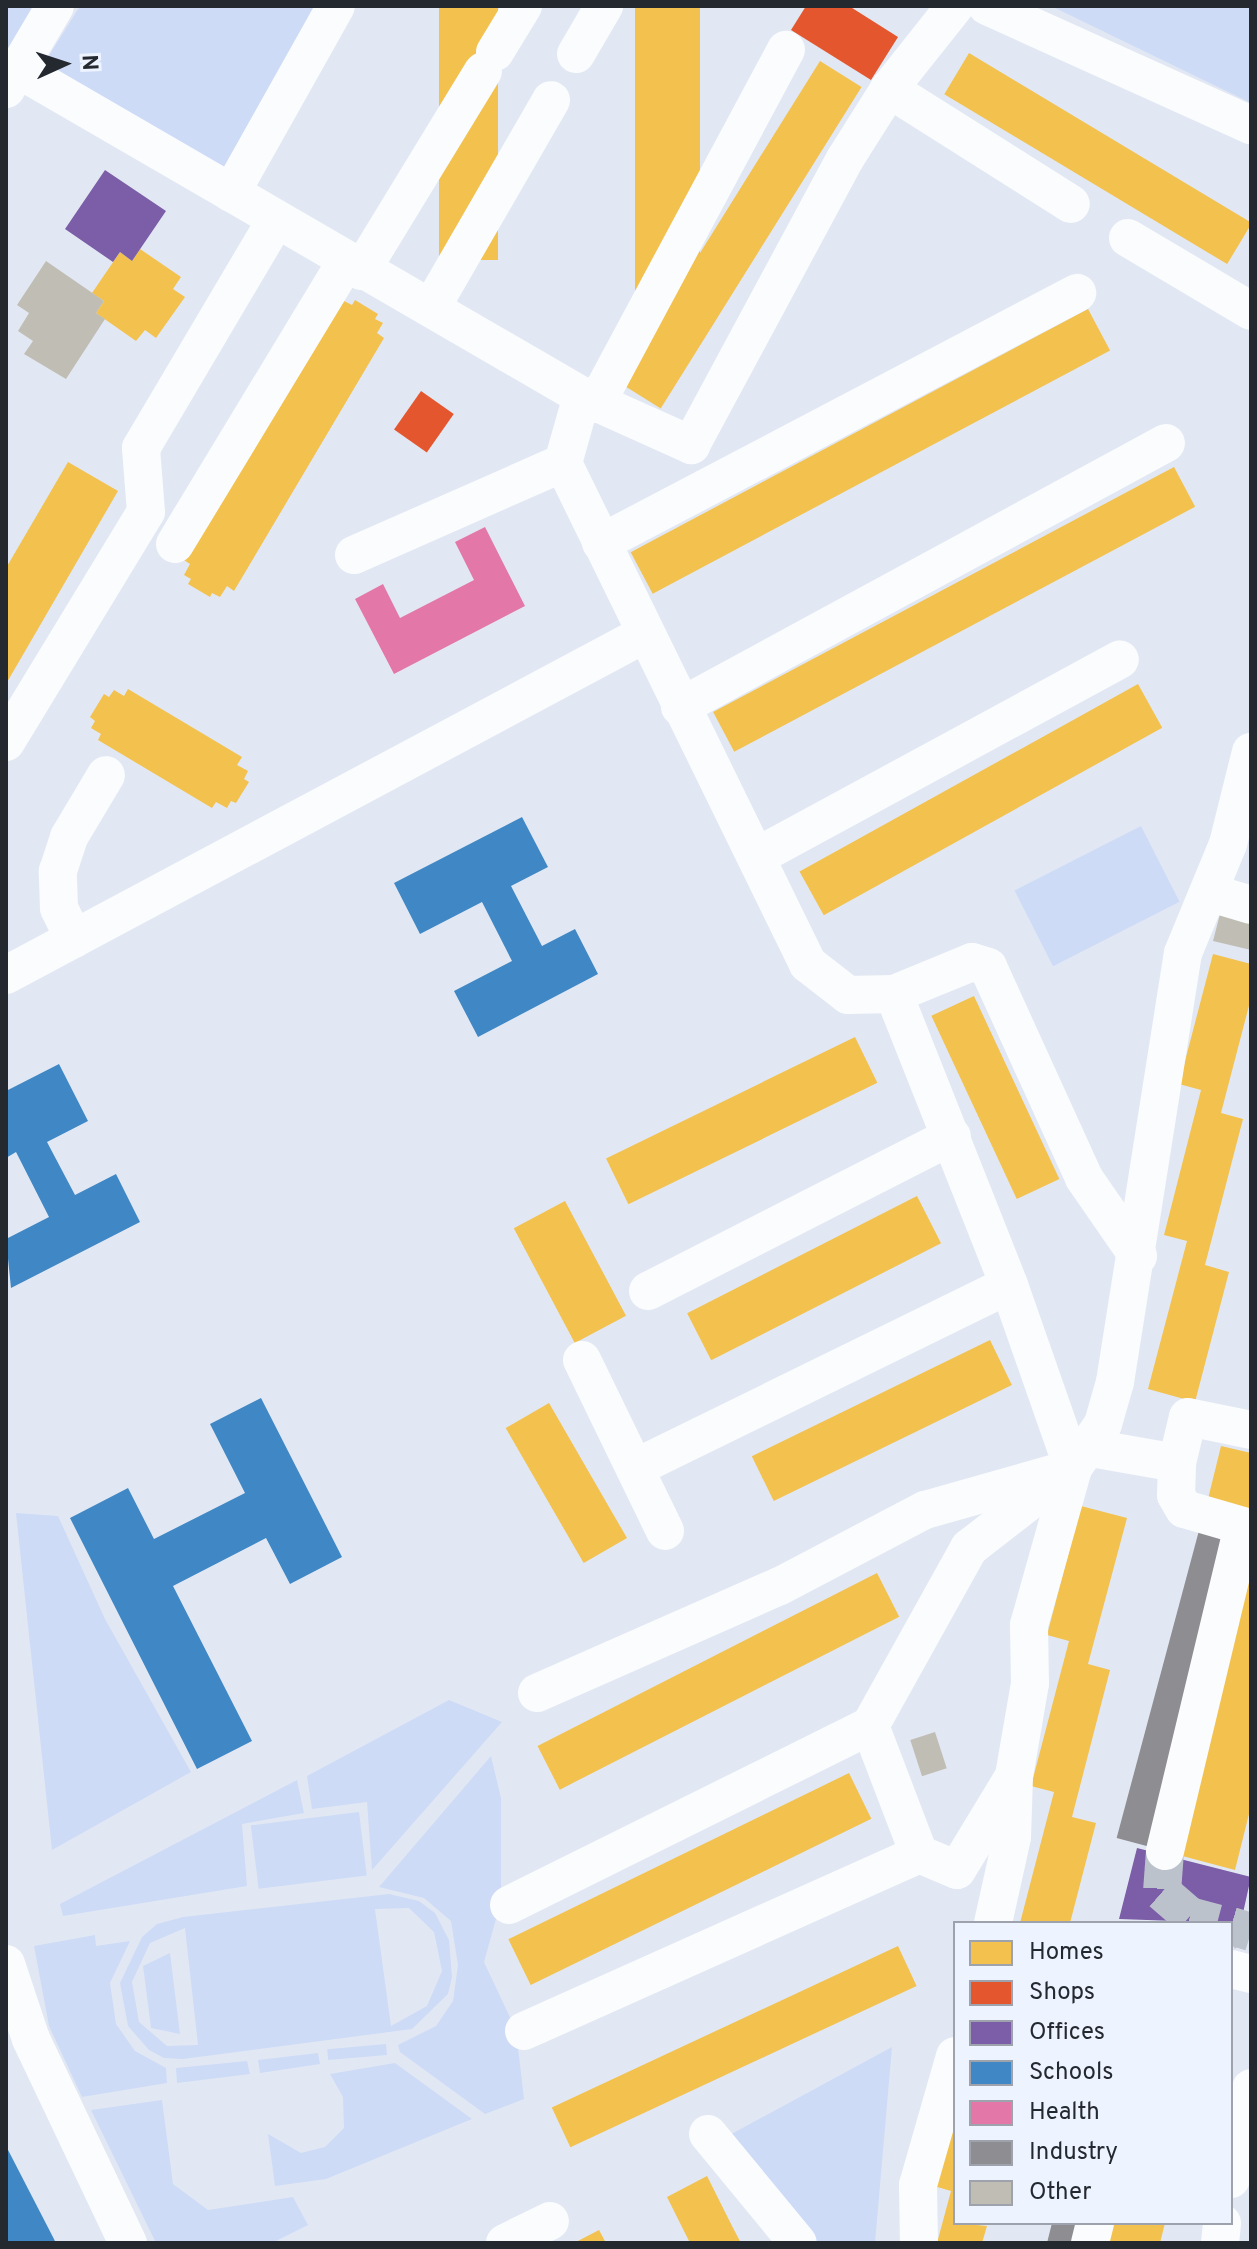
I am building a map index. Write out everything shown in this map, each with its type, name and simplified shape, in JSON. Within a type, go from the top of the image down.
[{"type":"street","points":[[55,6],[12,79],[231,193],[589,400],[691,445],[845,159],[889,89],[955,6]]},
{"type":"street","points":[[231,193],[336,6]]},
{"type":"street","points":[[175,544],[523,6]]},
{"type":"street","points":[[576,54],[604,6]]},
{"type":"street","points":[[987,6],[1251,125]]},
{"type":"street","points":[[354,555],[563,463],[589,400],[786,50]]},
{"type":"street","points":[[889,89],[1071,204]]},
{"type":"street","points":[[431,308],[551,100]]},
{"type":"street","points":[[6,742],[146,512],[141,448],[276,220]]},
{"type":"street","points":[[1128,238],[1251,311]]},
{"type":"street","points":[[601,543],[1077,293]]},
{"type":"street","points":[[680,707],[1166,443]]},
{"type":"street","points":[[563,463],[808,964],[848,995],[894,994],[972,962],[988,967],[1084,1178],[1138,1256]]},
{"type":"street","points":[[6,975],[645,634]]},
{"type":"street","points":[[756,857],[1120,659]]},
{"type":"street","points":[[993,1921],[1012,1837],[1014,1776],[1030,1683],[1029,1625],[1082,1458],[1115,1382],[1138,1256],[1183,953],[1211,893],[1251,752]]},
{"type":"street","points":[[74,939],[59,908],[58,871],[69,837],[106,775]]},
{"type":"street","points":[[1211,893],[1251,905]]},
{"type":"street","points":[[894,994],[1009,1285],[1082,1458]]},
{"type":"street","points":[[648,1291],[952,1136]]},
{"type":"street","points":[[637,1467],[1009,1285]]},
{"type":"street","points":[[582,1360],[637,1467],[665,1531]]},
{"type":"street","points":[[1165,1851],[1243,1526],[1184,1509],[1176,1495],[1177,1463],[1188,1417],[1251,1430]]},
{"type":"street","points":[[509,1905],[870,1726],[969,1548],[1082,1458]]},
{"type":"street","points":[[537,1693],[780,1586],[925,1510],[1082,1458],[1177,1463]]},
{"type":"street","points":[[870,1726],[919,1854],[957,1870],[1014,1776]]},
{"type":"street","points":[[524,2031],[919,1854]]},
{"type":"street","points":[[6,1964],[11,2003],[128,2243]]},
{"type":"street","points":[[919,2243],[918,2185],[953,2063]]},
{"type":"street","points":[[1233,2170],[1251,2088]]},
{"type":"street","points":[[708,2134],[798,2243]]},
{"type":"street","points":[[505,2243],[550,2221]]},
{"type":"shaded area","points":[[6,6],[44,6],[6,71]]},
{"type":"shaded area","points":[[80,6],[336,6],[231,193],[35,78]]},
{"type":"shaded area","points":[[1051,6],[1251,6],[1251,103]]},
{"type":"shaded area","points":[[1141,826],[1180,902],[1053,966],[1014,890]]},
{"type":"shaded area","points":[[16,1513],[58,1516],[105,1619],[191,1772],[52,1850]]},
{"type":"shaded area","points":[[449,1700],[502,1722],[372,1870],[367,1802],[312,1809],[307,1776]]},
{"type":"shaded area","points":[[491,1756],[501,1798],[501,1901],[484,1962],[516,2030],[524,2099],[485,2114],[400,2052],[398,2045],[436,2026],[453,2001],[458,1965],[451,1921],[424,1898],[379,1887]]},
{"type":"shaded area","points":[[297,1780],[304,1813],[242,1824],[247,1886],[63,1916],[60,1904]]},
{"type":"shaded area","points":[[359,1812],[367,1876],[259,1889],[251,1825]]},
{"type":"shaded area","points":[[389,1894],[419,1901],[435,1913],[449,1940],[452,1977],[448,1994],[412,2029],[183,2059],[164,2058],[149,2050],[128,2026],[120,1983],[142,1937],[157,1924],[183,1917]],"holes":[[[409,1908],[434,1932],[442,1971],[427,2006],[391,2026],[375,1909]],[[185,1928],[198,2045],[167,2046],[139,2022],[132,1982],[150,1943]]]},
{"type":"shaded area","points":[[95,1935],[96,1946],[130,1941],[110,1983],[116,2024],[135,2051],[166,2068],[167,2083],[82,2097],[49,2026],[34,1946]]},
{"type":"shaded area","points":[[170,1953],[180,2034],[151,2028],[143,1966]]},
{"type":"shaded area","points":[[386,2044],[387,2055],[328,2060],[327,2049]]},
{"type":"shaded area","points":[[892,2047],[875,2243],[811,2243],[724,2138]]},
{"type":"shaded area","points":[[318,2053],[320,2064],[260,2073],[258,2060]]},
{"type":"shaded area","points":[[247,2061],[250,2074],[177,2083],[176,2068]]},
{"type":"shaded area","points":[[395,2063],[472,2119],[326,2179],[275,2186],[268,2134],[301,2153],[325,2147],[344,2128],[343,2097],[330,2074]]},
{"type":"shaded area","points":[[162,2100],[173,2184],[208,2210],[293,2197],[308,2225],[272,2243],[156,2243],[91,2110]]},
{"type":"building: Homes","points":[[439,6],[498,6],[498,260],[439,260]]},
{"type":"building: Homes","points":[[635,6],[700,6],[700,332],[635,332]]},
{"type":"building: Homes","points":[[969,53],[1251,222],[1227,264],[944,94]]},
{"type":"building: Homes","points":[[820,61],[862,87],[661,408],[619,382]]},
{"type":"building: Homes","points":[[140,249],[181,277],[173,289],[185,297],[156,338],[145,330],[136,341],[96,313],[104,301],[92,293],[120,252],[132,261]]},
{"type":"building: Homes","points":[[355,300],[378,314],[375,319],[383,323],[377,333],[384,338],[234,591],[227,586],[220,597],[212,593],[210,597],[188,584],[191,579],[184,575],[190,564],[184,560],[344,301],[352,305]]},
{"type":"building: Homes","points":[[1088,309],[1110,350],[653,594],[631,552]]},
{"type":"building: Homes","points":[[68,462],[118,491],[6,684],[6,568]]},
{"type":"building: Homes","points":[[1174,467],[1195,507],[734,752],[713,712]]},
{"type":"building: Homes","points":[[1138,684],[1162,728],[824,915],[800,872]]},
{"type":"building: Homes","points":[[128,689],[242,757],[237,765],[248,771],[244,779],[249,782],[236,803],[231,801],[227,808],[216,802],[212,808],[98,740],[101,734],[91,728],[95,721],[90,717],[104,694],[109,697],[114,690],[124,696]]},
{"type":"building: Homes","points":[[1213,954],[1251,964],[1251,998],[1221,1113],[1243,1119],[1205,1265],[1229,1272],[1195,1402],[1148,1389],[1187,1241],[1164,1235],[1201,1090],[1179,1084]]},
{"type":"building: Homes","points":[[974,996],[1059,1179],[1017,1199],[931,1016]]},
{"type":"building: Homes","points":[[855,1037],[877,1083],[628,1204],[606,1158]]},
{"type":"building: Homes","points":[[917,1196],[941,1243],[711,1360],[687,1313]]},
{"type":"building: Homes","points":[[565,1201],[626,1316],[575,1343],[514,1228]]},
{"type":"building: Homes","points":[[990,1340],[1012,1385],[774,1501],[752,1456]]},
{"type":"building: Homes","points":[[549,1403],[627,1538],[584,1563],[506,1428]]},
{"type":"building: Homes","points":[[1221,1446],[1251,1453],[1251,1510],[1208,1499]]},
{"type":"building: Homes","points":[[1081,1506],[1127,1518],[1088,1664],[1110,1670],[1072,1817],[1096,1823],[1071,1921],[1021,1921],[1054,1792],[1031,1786],[1069,1641],[1047,1635]]},
{"type":"building: Homes","points":[[1251,1534],[1251,1806],[1235,1870],[1171,1853]]},
{"type":"building: Homes","points":[[877,1573],[899,1617],[560,1790],[538,1746]]},
{"type":"building: Homes","points":[[849,1773],[871,1819],[531,1985],[508,1939]]},
{"type":"building: Homes","points":[[898,1946],[917,1986],[570,2147],[552,2107]]},
{"type":"building: Homes","points":[[953,2096],[953,2225],[987,2226],[982,2243],[937,2243],[951,2191],[927,2184]]},
{"type":"building: Homes","points":[[707,2176],[741,2243],[690,2243],[667,2197]]},
{"type":"building: Homes","points":[[1100,2225],[1164,2225],[1160,2243],[1095,2243]]},
{"type":"building: Homes","points":[[599,2230],[606,2243],[574,2243]]},
{"type":"building: Shops","points":[[806,6],[849,6],[898,37],[871,80],[791,30]]},
{"type":"building: Shops","points":[[421,391],[454,414],[427,452],[394,430]]},
{"type":"building: Offices","points":[[105,170],[166,211],[132,261],[120,252],[113,262],[65,229]]},
{"type":"building: Offices","points":[[1137,1848],[1251,1877],[1235,1949],[1233,1921],[1119,1919]]},
{"type":"building: Schools","points":[[522,817],[548,867],[511,886],[542,946],[575,929],[598,974],[478,1037],[454,991],[512,961],[482,902],[420,934],[394,883]]},
{"type":"building: Schools","points":[[59,1064],[88,1121],[47,1142],[75,1195],[116,1174],[140,1222],[11,1288],[6,1239],[49,1217],[16,1152],[6,1158],[6,1091]]},
{"type":"building: Schools","points":[[261,1398],[342,1557],[290,1584],[266,1538],[173,1586],[252,1741],[197,1769],[70,1518],[128,1488],[154,1539],[245,1493],[210,1424]]},
{"type":"building: Schools","points":[[6,2146],[56,2243],[6,2243]]},
{"type":"building: Health","points":[[485,527],[525,606],[394,674],[355,599],[383,584],[400,618],[474,580],[455,542]]},
{"type":"building: Industry","points":[[1201,1523],[1234,1532],[1149,1847],[1117,1838]]},
{"type":"building: Industry","points":[[1052,2225],[1086,2225],[1081,2243],[1047,2243]]},
{"type":"building: Other","points":[[46,261],[104,301],[96,313],[105,319],[66,379],[24,354],[33,341],[18,331],[29,313],[17,305]]},
{"type":"building: Other","points":[[1220,914],[1251,922],[1251,950],[1213,941]]},
{"type":"building: Other","points":[[935,1732],[947,1768],[922,1776],[910,1740]]},
{"type":"tunnel","points":[[1165,1851],[1162,1892],[1190,1916],[1209,1921]]},
{"type":"tunnel","points":[[1233,1927],[1251,1932]]}]
